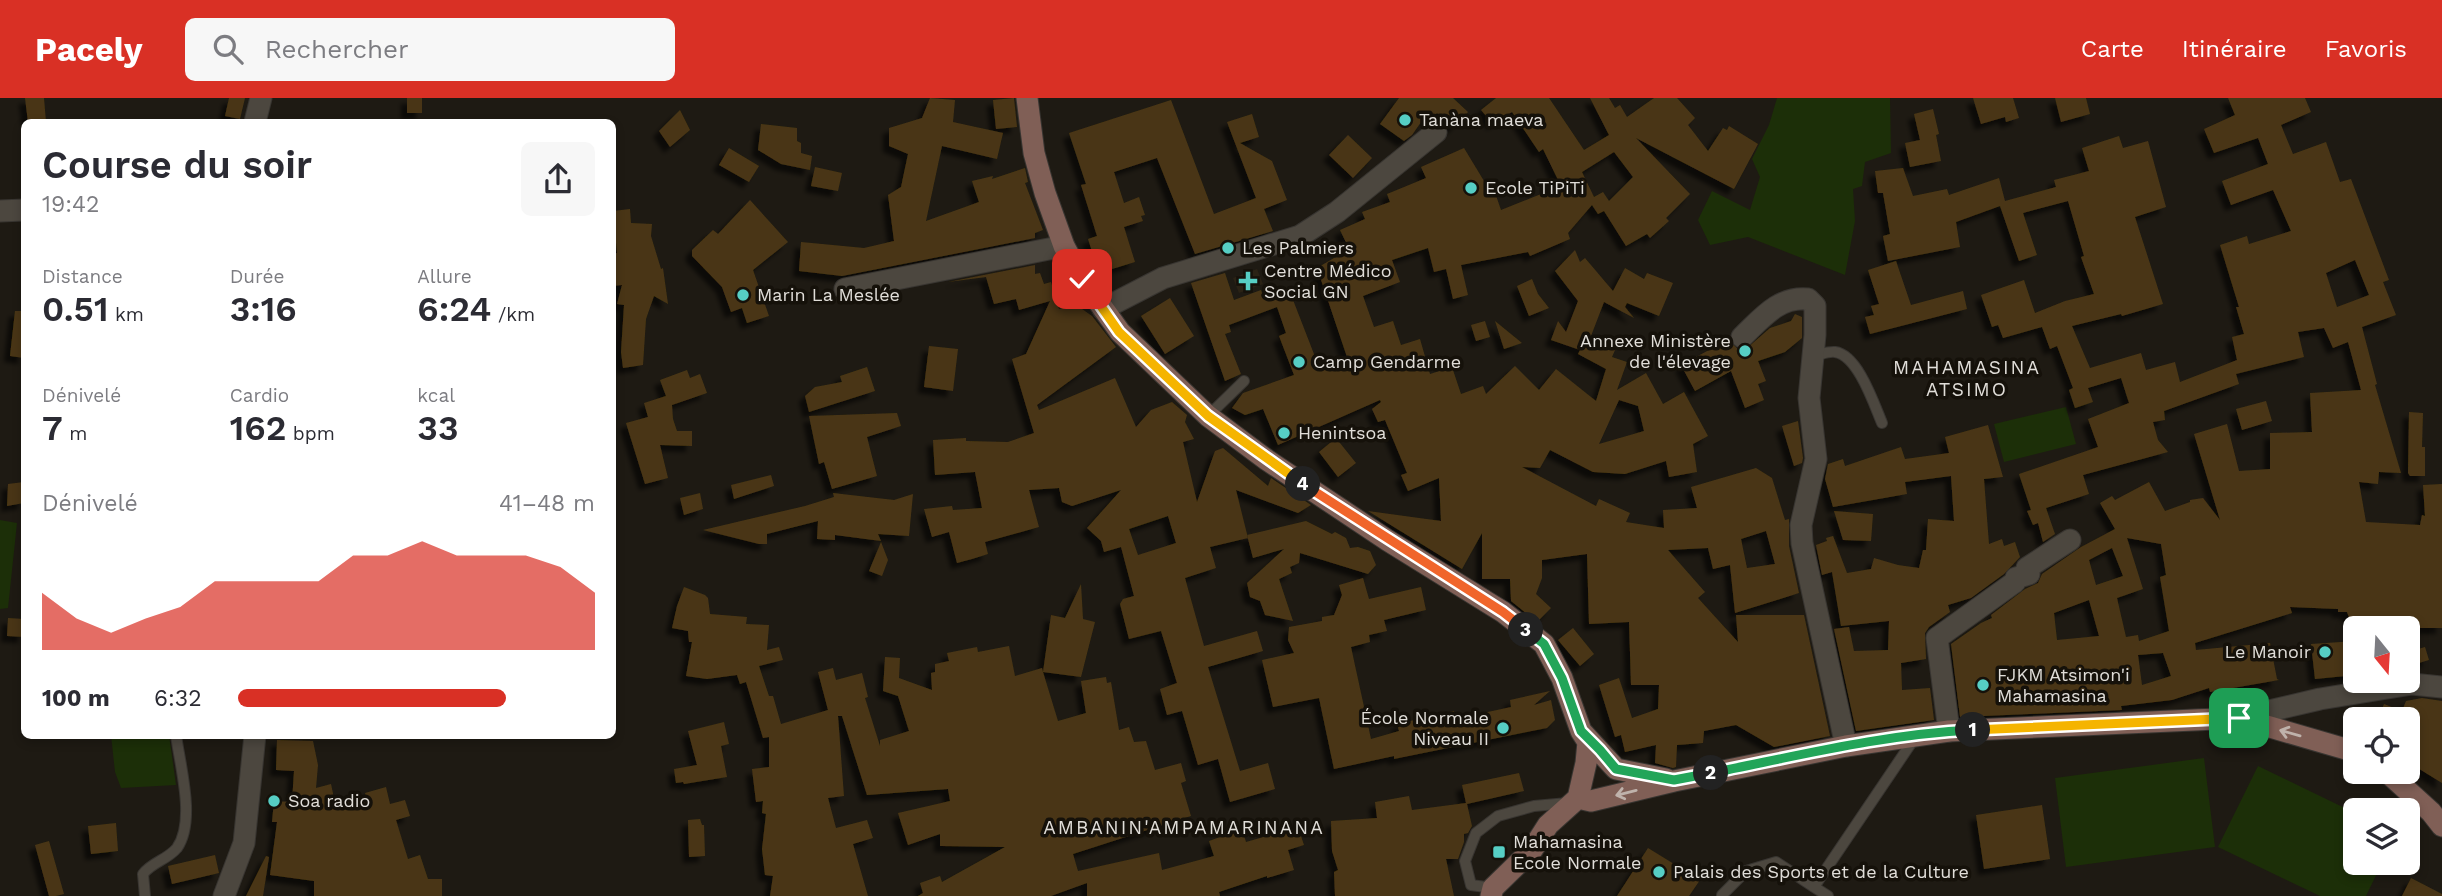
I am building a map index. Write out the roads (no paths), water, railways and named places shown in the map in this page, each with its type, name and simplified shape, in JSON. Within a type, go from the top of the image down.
[{"type":"street","points":[[256,119],[261,98]]},
{"type":"street","points":[[1027,98],[1034,153],[1064,246],[1082,279],[1119,332],[1208,416],[1267,460],[1503,612],[1544,644],[1562,678],[1581,731],[1588,741],[1586,763],[1575,800],[1548,825],[1532,849],[1492,892]]},
{"type":"street","points":[[1103,309],[1163,278],[1300,236],[1336,212],[1436,132]]},
{"type":"street","points":[[0,211],[21,210]]},
{"type":"street","points":[[845,289],[1064,246]]},
{"type":"street","points":[[1742,337],[1778,304],[1794,298],[1808,299],[1815,306],[1809,398],[1816,459],[1801,525],[1802,543],[1846,746]]},
{"type":"street","points":[[1949,732],[1937,638],[2015,582],[2016,578],[2029,574],[2026,568],[2070,540]]},
{"type":"street","points":[[1575,800],[1591,802],[1674,780],[1846,746],[1916,736],[1949,732],[2239,718],[2320,699],[2412,684],[2442,687]]},
{"type":"street","points":[[2239,718],[2343,748]]},
{"type":"street","points":[[1581,731],[1616,769],[1674,780]]},
{"type":"street","points":[[224,896],[244,843],[256,739]]},
{"type":"street","points":[[2400,784],[2442,826]]},
{"type":"lane","points":[[1813,356],[1833,352],[1846,356],[1861,376],[1882,423]]},
{"type":"lane","points":[[1208,416],[1244,381]]},
{"type":"lane","points":[[1814,887],[1916,736]]},
{"type":"lane","points":[[145,896],[143,874],[151,864],[166,858],[176,849],[183,836],[187,809],[177,739]]},
{"type":"lane","points":[[1492,892],[1471,885],[1465,861],[1476,833],[1498,816],[1534,806],[1575,800]]},
{"type":"lane","points":[[1722,895],[1746,871],[1776,862],[1828,896]]},
{"type":"place","name":"Tanàna maeva","points":[[1405,120]]},
{"type":"place","name":"Ecole TiPiTi","points":[[1471,188]]},
{"type":"place","name":"Les Palmiers","points":[[1228,248]]},
{"type":"place","name":"Centre Médico Social GN","points":[[1248,281]]},
{"type":"place","name":"Marin La Meslée","points":[[743,295]]},
{"type":"place","name":"Annexe Ministère de l'élevage","points":[[1745,351]]},
{"type":"place","name":"Camp Gendarme","points":[[1299,362]]},
{"type":"place","name":"Henintsoa","points":[[1284,433]]},
{"type":"place","name":"Le Manoir","points":[[2325,652]]},
{"type":"place","name":"FJKM Atsimon'i Mahamasina","points":[[1983,685]]},
{"type":"place","name":"École Normale Niveau II","points":[[1503,728]]},
{"type":"place","name":"Soa radio","points":[[274,801]]},
{"type":"place","name":"Mahamasina Ecole Normale","points":[[1499,852]]},
{"type":"place","name":"Palais des Sports et de la Culture","points":[[1659,872]]},
{"type":"district","name":"MAHAMASINA ATSIMO","points":[[1967,378]]},
{"type":"district","name":"AMBANIN'AMPAMARINANA","points":[[1184,827]]}]
